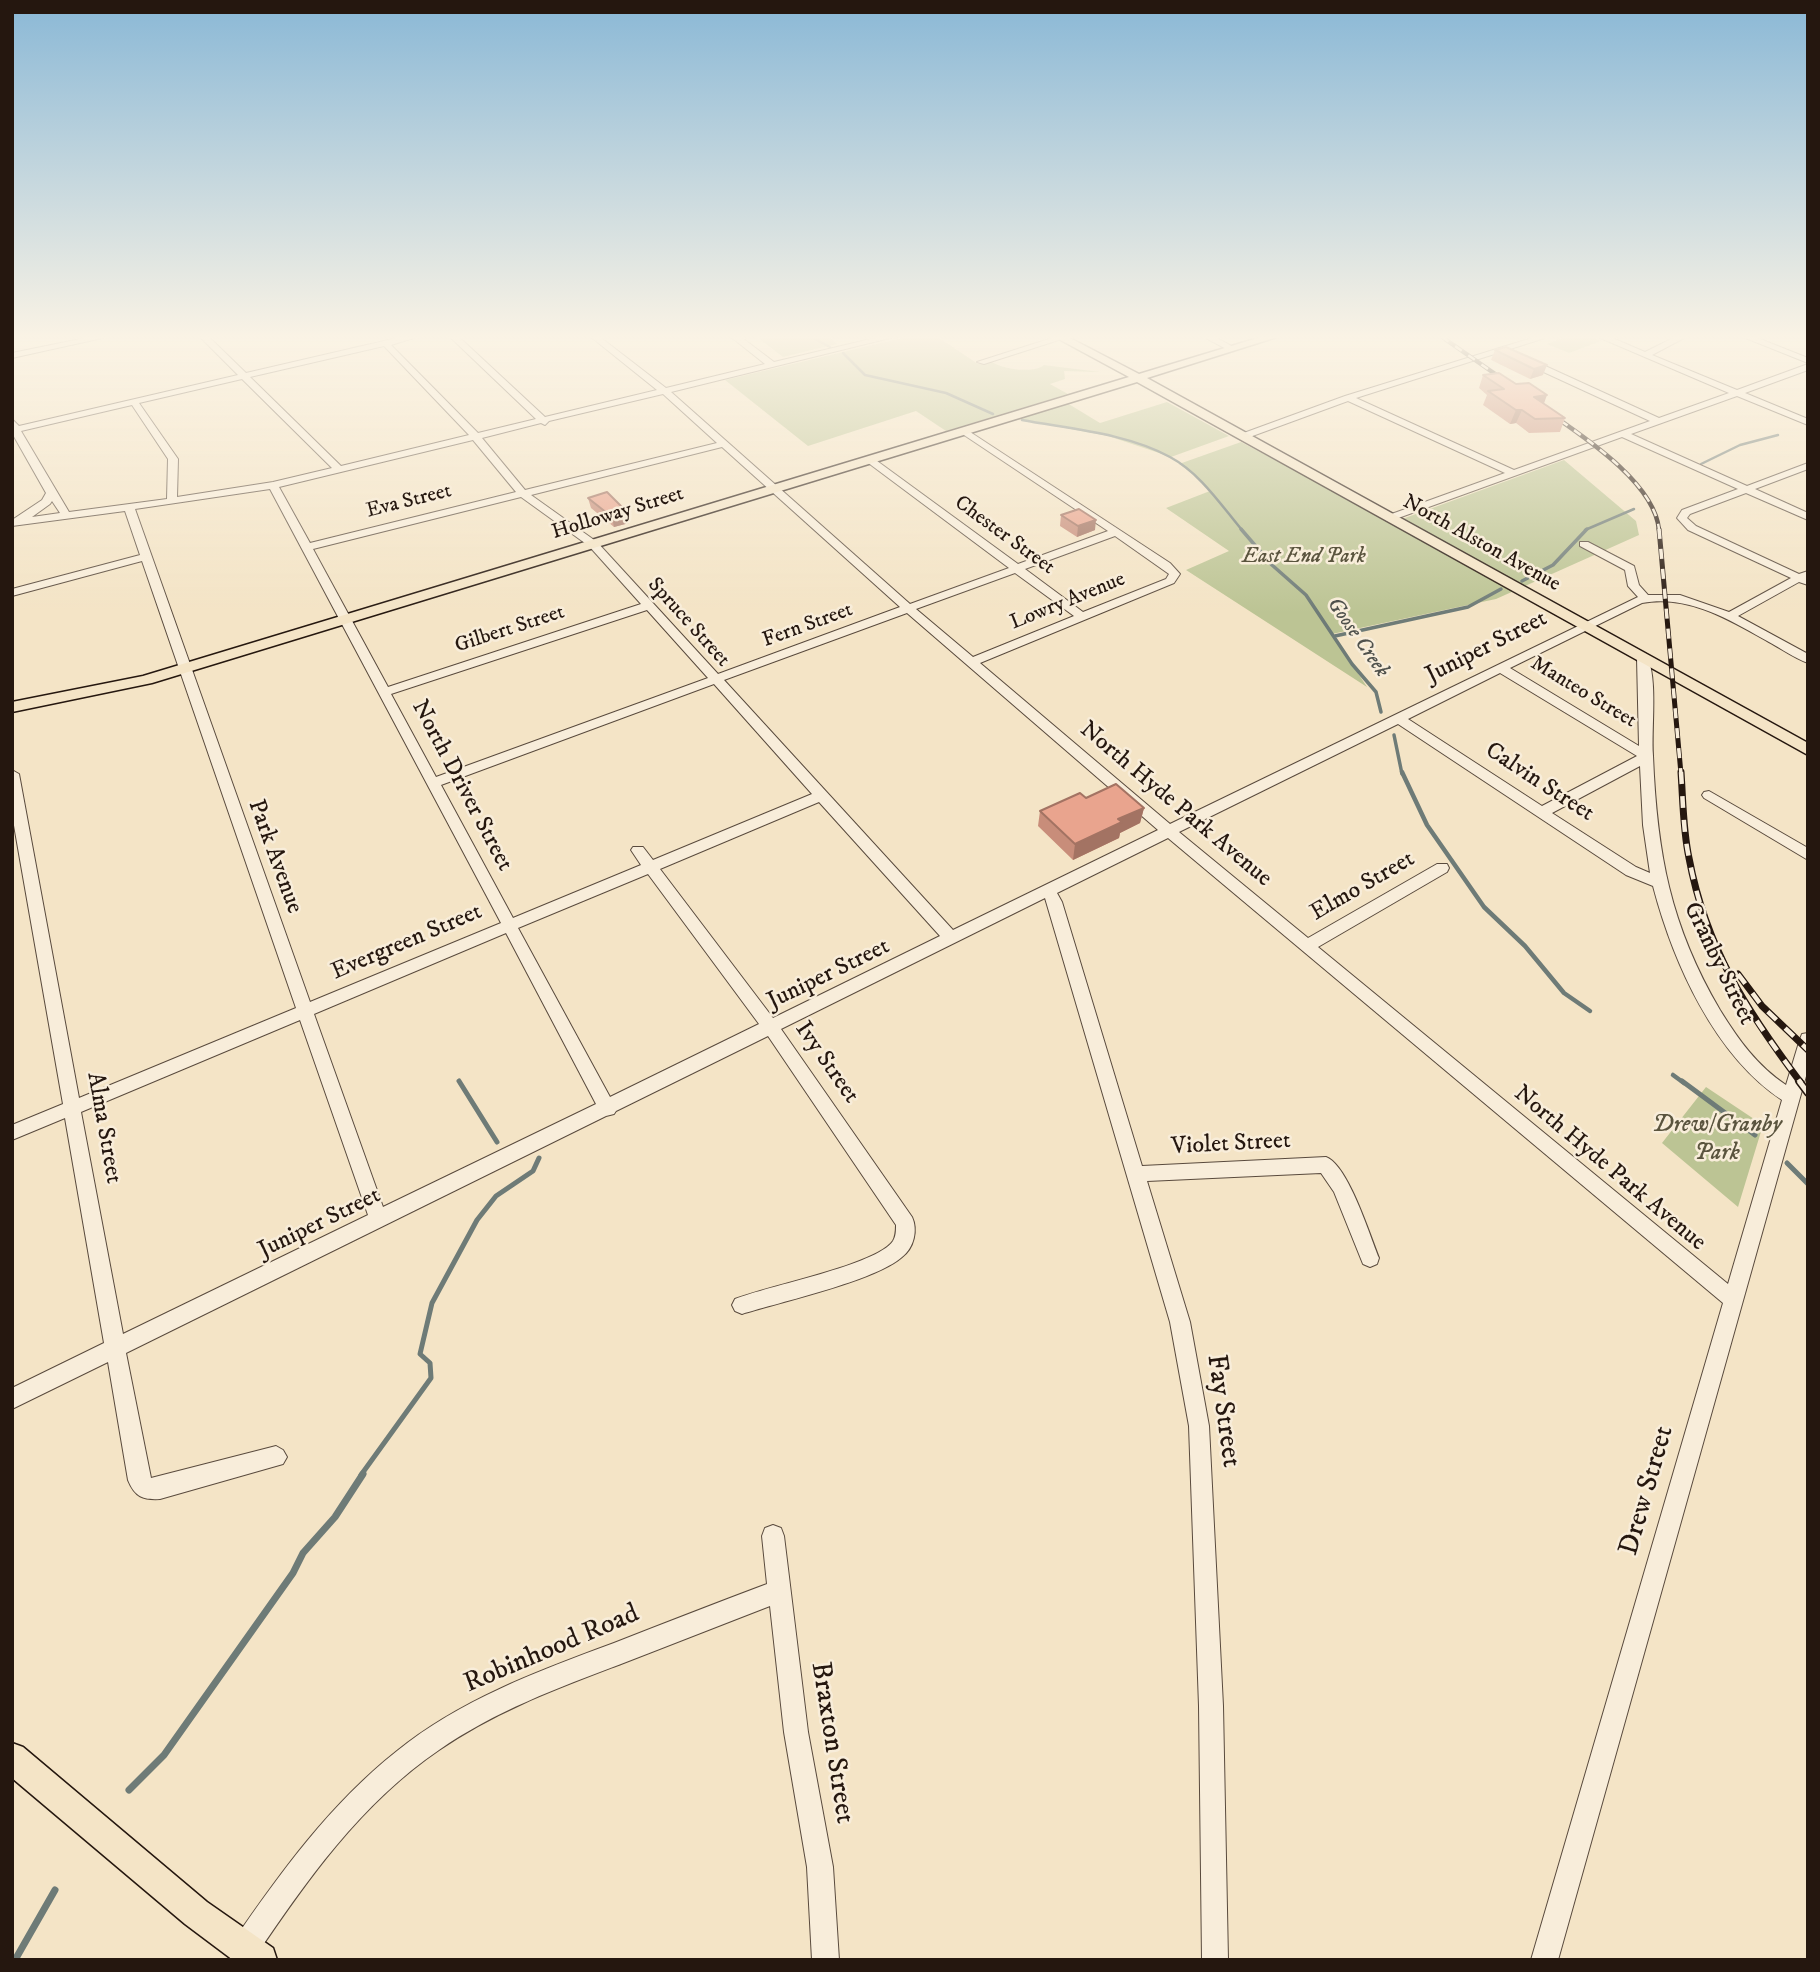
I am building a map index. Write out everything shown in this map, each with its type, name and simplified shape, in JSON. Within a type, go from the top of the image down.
[{"type":"main road","name":"Holloway Street","points":[[12,707],[113,689],[970,429]]},
{"type":"main road","name":"North Alston Avenue","points":[[1231,429],[1808,750]]},
{"type":"main road","points":[[12,1759],[248,1956]]},
{"type":"street","points":[[15,429],[51,493],[68,516]]},
{"type":"street","points":[[152,429],[173,459],[172,501]]},
{"type":"street","points":[[299,429],[339,469]]},
{"type":"street","name":"Spruce Street","points":[[468,429],[523,494],[593,544],[952,939]]},
{"type":"street","points":[[14,524],[273,485],[515,429]]},
{"type":"street","name":"North Hyde Park Avenue","points":[[707,429],[909,609],[1170,831],[1732,1299]]},
{"type":"street","points":[[1244,436],[1263,429]]},
{"type":"street","points":[[1416,429],[1513,473]]},
{"type":"street","points":[[1390,518],[1636,429]]},
{"type":"street","points":[[964,431],[1116,532]]},
{"type":"street","points":[[1623,434],[1808,517]]},
{"type":"street","name":"Eva Street","points":[[307,547],[724,444]]},
{"type":"street","name":"Chester Street","points":[[870,460],[1082,617]]},
{"type":"street","points":[[1805,578],[1692,528],[1682,518],[1686,512],[1808,466]]},
{"type":"street","name":"North Driver Street","points":[[273,485],[608,1109]]},
{"type":"street","points":[[14,524],[46,502],[51,493]]},
{"type":"street","name":"Park Avenue","points":[[129,507],[379,1221]]},
{"type":"street","name":"Fern Street","points":[[433,783],[1116,532]]},
{"type":"street","name":"Lowry Avenue","points":[[972,662],[1170,581],[1175,574],[1116,532]]},
{"type":"street","points":[[1584,544],[1630,568],[1634,586],[1645,598]]},
{"type":"street","points":[[12,593],[145,558]]},
{"type":"street","points":[[1728,617],[1805,578]]},
{"type":"street","name":"Juniper Street","points":[[12,1399],[608,1109],[1584,625],[1645,598],[1667,596],[1702,605],[1808,659]]},
{"type":"street","name":"Gilbert Street","points":[[385,692],[647,606]]},
{"type":"street","name":"Granby Street","points":[[1643,658],[1646,757],[1657,882],[1665,912],[1685,959],[1730,1041],[1745,1063],[1790,1096]]},
{"type":"street","name":"Manteo Street","points":[[1499,667],[1646,757]]},
{"type":"street","name":"Calvin Street","points":[[1399,719],[1631,871],[1657,882]]},
{"type":"street","points":[[1542,813],[1646,757]]},
{"type":"street","name":"Alma Street","points":[[12,774],[139,1480],[146,1489],[176,1485],[276,1457]]},
{"type":"street","points":[[1709,795],[1808,855]]},
{"type":"street","name":"Evergreen Street","points":[[12,1133],[820,796]]},
{"type":"street","name":"Ivy Street","points":[[638,850],[771,1028],[900,1212],[906,1234],[902,1244],[882,1260],[742,1305]]},
{"type":"street","name":"Elmo Street","points":[[1307,946],[1442,868]]},
{"type":"street","name":"Fay Street","points":[[1048,891],[1055,902],[1180,1321],[1199,1426],[1211,1706],[1215,1960]]},
{"type":"street","name":"Drew Street","points":[[1544,1960],[1808,1039]]},
{"type":"street","name":"Violet Street","points":[[1137,1174],[1326,1165],[1341,1188],[1370,1258]]},
{"type":"street","name":"Braxton Street","points":[[773,1536],[796,1732],[820,1867],[826,1960]]},
{"type":"street","name":"Robinhood Road","points":[[248,1956],[310,1856],[341,1818],[388,1773],[435,1738],[518,1692],[779,1591]]},
{"type":"green space","points":[[787,429],[860,429],[808,446]]},
{"type":"green space","points":[[1071,429],[1216,429],[1229,436],[1171,457],[1108,436]]},
{"type":"green space","name":"East End Park","points":[[1241,442],[1394,522],[1564,460],[1636,521],[1639,535],[1496,599],[1332,634],[1367,687],[1186,570],[1229,551],[1166,508],[1210,491],[1179,464]]},
{"type":"green space","name":"Drew/Granby Park","points":[[1706,1087],[1763,1125],[1738,1207],[1662,1143]]},
{"type":"building","points":[[607,492],[627,512],[612,517],[588,498]]},
{"type":"building","points":[[1079,509],[1096,520],[1078,526],[1061,515]]},
{"type":"building","points":[[1116,784],[1144,808],[1118,819],[1122,822],[1075,844],[1040,811],[1080,793],[1086,798]]},
{"type":"waterway","name":"Goose Creek","points":[[1078,429],[1135,442],[1170,457],[1200,481],[1242,530]]},
{"type":"waterway","points":[[1701,464],[1740,445],[1778,435]]},
{"type":"waterway","points":[[1587,529],[1634,509]]},
{"type":"waterway","name":"Goose Creek","points":[[1241,529],[1272,565],[1306,595],[1352,664],[1376,692],[1381,712]]},
{"type":"waterway","points":[[1522,581],[1553,565],[1587,529]]},
{"type":"waterway","points":[[1335,636],[1468,607],[1501,589]]},
{"type":"waterway","name":"Goose Creek","points":[[1394,735],[1402,774]]},
{"type":"waterway","name":"Goose Creek","points":[[1402,772],[1427,825],[1484,907],[1525,946],[1564,993],[1590,1011]]},
{"type":"waterway","name":"Goose Creek","points":[[1673,1075],[1684,1083]]},
{"type":"waterway","points":[[459,1081],[497,1142]]},
{"type":"waterway","name":"Goose Creek","points":[[1682,1081],[1755,1135]]},
{"type":"waterway","points":[[361,1475],[431,1378],[430,1363],[420,1354],[432,1303],[477,1220],[496,1196],[533,1171],[539,1158]]},
{"type":"waterway","name":"Goose Creek","points":[[1787,1163],[1808,1184]]},
{"type":"waterway","points":[[129,1790],[164,1755],[293,1573],[303,1553],[335,1517],[363,1474]]},
{"type":"waterway","points":[[15,1960],[55,1890]]},
{"type":"railway","points":[[1573,429],[1632,479],[1655,512],[1659,530]]},
{"type":"railway","points":[[1659,529],[1681,774]]},
{"type":"railway","points":[[1681,772],[1687,847],[1696,891],[1706,921],[1731,978],[1746,1004],[1801,1083]]},
{"type":"railway","points":[[1738,974],[1762,1006],[1808,1050]]},
{"type":"railway","points":[[1799,1081],[1808,1093]]}]
